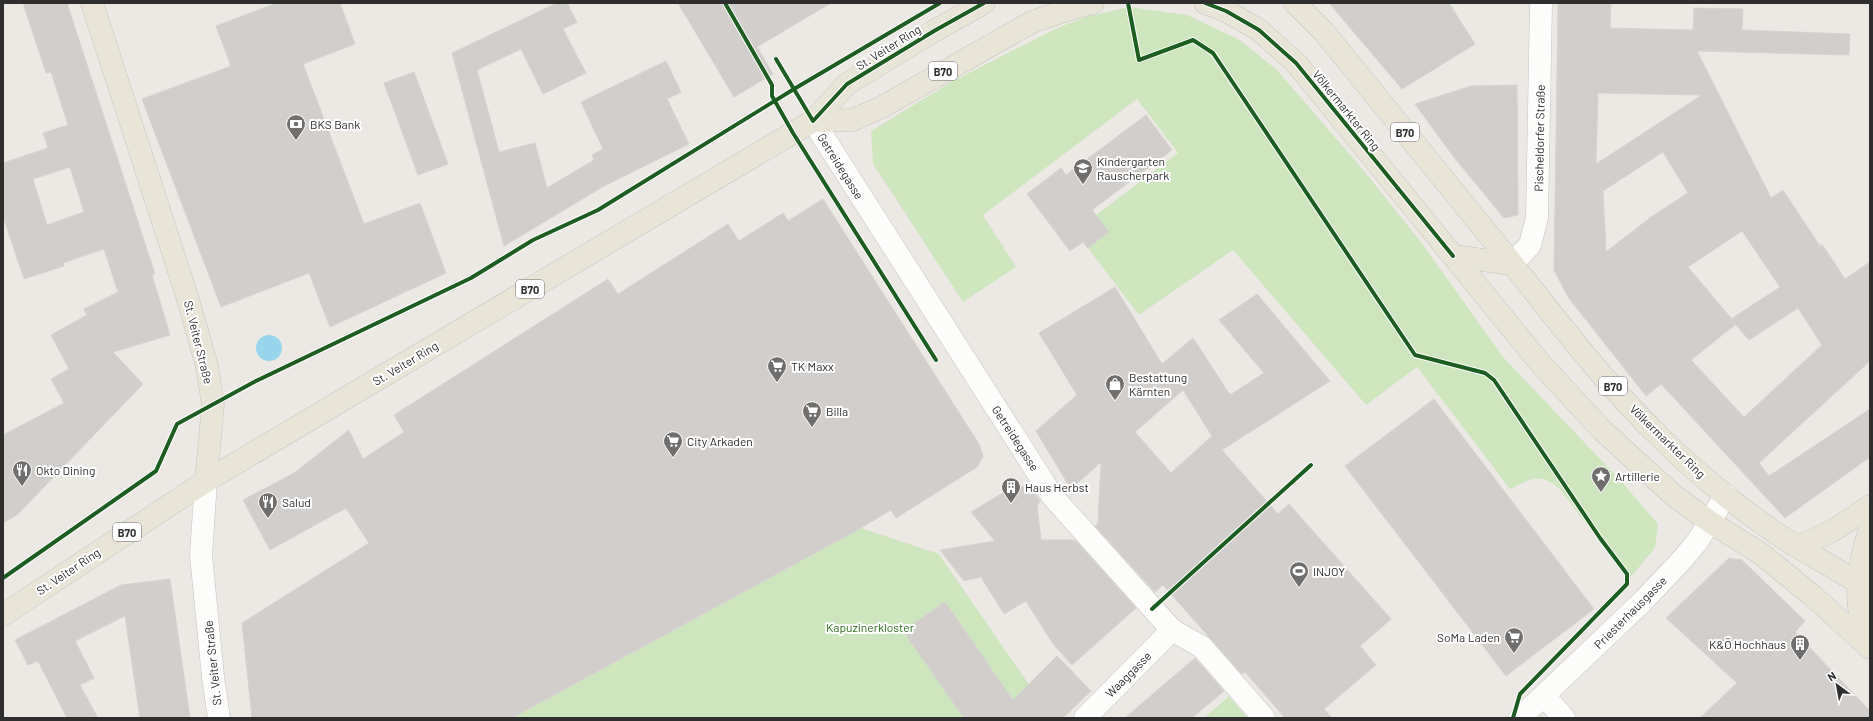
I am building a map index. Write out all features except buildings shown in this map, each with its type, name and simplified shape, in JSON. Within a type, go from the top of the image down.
[{"type":"main road","name":"St. Veiter Straße","points":[[92,3],[187,296],[207,366],[213,405],[206,481]]},
{"type":"main road","name":"St. Veiter Ring","points":[[3,615],[206,481],[813,121],[847,84],[934,31],[984,3]]},
{"type":"main road","name":"St. Veiter Ring","points":[[1032,22],[1052,3]]},
{"type":"main road","name":"St. Veiter Ring","points":[[813,121],[853,120],[882,106],[1032,22],[1093,3]]},
{"type":"main road","name":"Völkermarkter Ring","points":[[1205,3],[1226,11],[1259,30],[1296,63],[1540,363],[1602,430],[1672,494],[1710,522],[1760,553],[1814,597],[1869,647]]},
{"type":"main road","name":"Völkermarkter Ring","points":[[1296,3],[1324,32],[1626,402],[1660,437],[1726,495],[1795,546]]},
{"type":"main road","points":[[1453,256],[1512,264]]},
{"type":"main road","points":[[1795,546],[1811,542],[1826,535],[1870,506]]},
{"type":"main road","points":[[1869,647],[1861,626],[1864,587],[1862,552],[1870,529]]},
{"type":"main road","name":"B70","points":[[1795,546],[1864,587]]},
{"type":"street","name":"Pischeldorfer Straße","points":[[1512,264],[1530,245],[1537,218],[1541,3]]},
{"type":"street","name":"Getreidegasse","points":[[813,121],[1053,496],[1172,630],[1202,647],[1264,718]]},
{"type":"street","name":"St. Veiter Straße","points":[[206,481],[201,554],[212,678],[219,718]]},
{"type":"street","name":"Priesterhausgasse","points":[[1520,718],[1682,561],[1698,542],[1726,495]]},
{"type":"street","name":"Waaggasse","points":[[1085,718],[1172,630]]},
{"type":"street","points":[[1544,696],[1564,718]]},
{"type":"green space","points":[[1129,7],[1187,15],[1240,40],[1277,70],[1365,172],[1424,246],[1503,357],[1621,481],[1658,524],[1655,548],[1628,580],[1559,488],[1545,480],[1534,479],[1510,489],[1417,367],[1366,405],[1233,250],[1139,315],[1075,231],[1178,153],[1137,99],[983,215],[1016,267],[963,302],[873,164],[871,131],[953,81],[1055,29],[1085,17]]},
{"type":"green space","name":"Kapuzinerkloster","points":[[861,528],[939,554],[1052,718],[512,718]]},
{"type":"green space","points":[[1229,696],[1247,718],[1204,718]]},
{"type":"water","points":[[269,335],[278,339],[282,348],[278,357],[269,361],[260,357],[256,348],[260,339]]},
{"type":"cycle path","points":[[725,3],[772,85],[772,96],[793,133],[936,360]]},
{"type":"cycle path","points":[[3,578],[156,471],[177,424],[254,382],[471,278],[533,240],[598,210],[794,89],[940,3]]},
{"type":"cycle path","points":[[776,59],[813,121],[847,84],[934,31],[984,3]]},
{"type":"cycle path","points":[[1128,3],[1139,60],[1193,40],[1213,53],[1415,355],[1485,373],[1494,380],[1600,538],[1627,574],[1627,584],[1520,694],[1513,718]]},
{"type":"cycle path","points":[[1205,3],[1226,11],[1259,30],[1296,63],[1453,256]]},
{"type":"cycle path","points":[[1152,609],[1311,465]]},
{"type":"place","name":"BKS Bank","points":[[296,141]]},
{"type":"place","name":"Kindergarten Rauscherpark","points":[[1083,185]]},
{"type":"place","name":"TK Maxx","points":[[777,383]]},
{"type":"place","name":"Bestattung Kärnten","points":[[1115,401]]},
{"type":"place","name":"Billa","points":[[812,428]]},
{"type":"place","name":"City Arkaden","points":[[673,458]]},
{"type":"place","name":"Okto Dining","points":[[22,487]]},
{"type":"place","name":"Artillerie","points":[[1601,493]]},
{"type":"place","name":"Haus Herbst","points":[[1011,504]]},
{"type":"place","name":"Salud","points":[[268,519]]},
{"type":"place","name":"INJOY","points":[[1299,588]]},
{"type":"place","name":"SoMa Laden","points":[[1514,654]]},
{"type":"place","name":"K&Ö Hochhaus","points":[[1800,661]]}]
